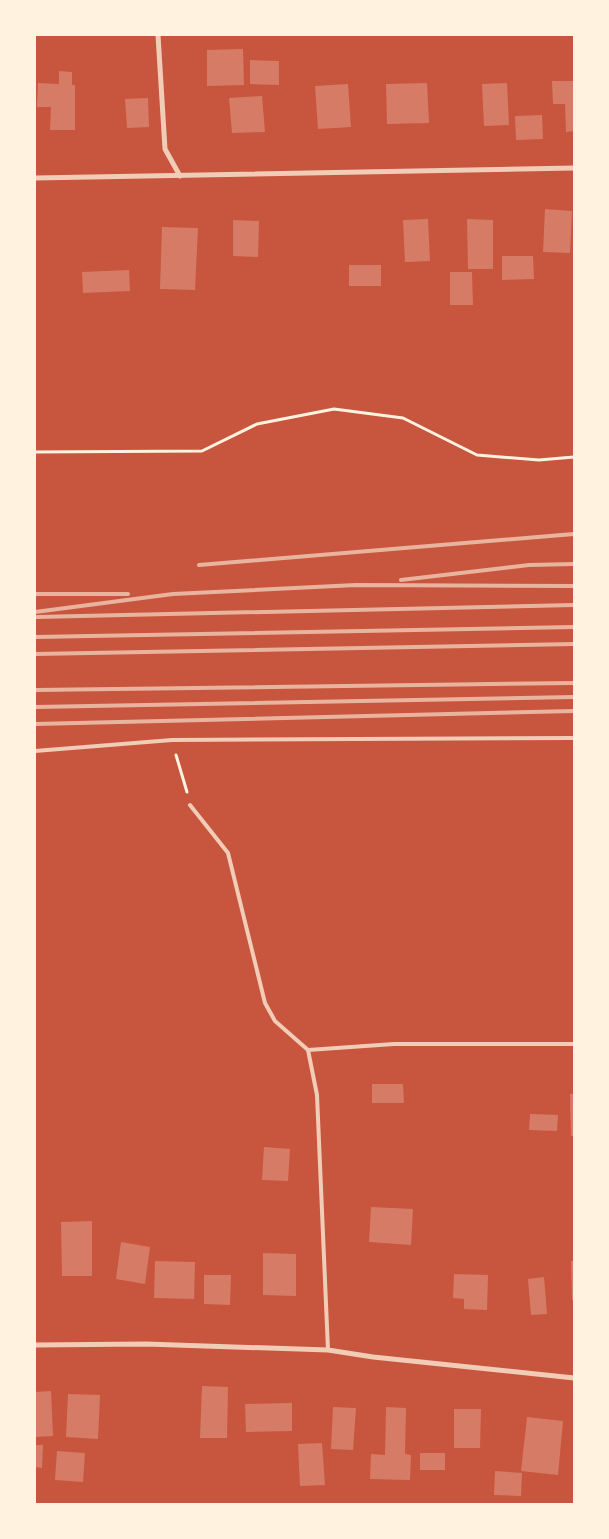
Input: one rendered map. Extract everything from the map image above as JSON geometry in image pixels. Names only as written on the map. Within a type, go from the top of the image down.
[{"type":"street","points":[[158,35],[165,148],[180,176]]},
{"type":"street","points":[[35,178],[574,168]]},
{"type":"street","points":[[35,1345],[146,1344],[328,1350],[373,1357],[574,1378]]},
{"type":"lane","points":[[35,751],[172,740],[574,738]]},
{"type":"lane","points":[[190,805],[228,853],[265,1003],[275,1021],[308,1050],[318,1095],[328,1350]]},
{"type":"lane","points":[[308,1050],[394,1044],[574,1044]]},
{"type":"path","points":[[35,452],[202,451],[257,424],[334,409],[403,418],[477,454],[539,460],[574,458]]},
{"type":"path","points":[[172,740],[190,805]]},
{"type":"building","points":[[243,49],[244,85],[207,86],[207,50]]},
{"type":"building","points":[[250,60],[279,61],[279,85],[250,84]]},
{"type":"building","points":[[59,71],[72,72],[72,85],[75,85],[75,130],[50,130],[51,107],[37,107],[38,83],[59,84]]},
{"type":"building","points":[[552,81],[574,81],[574,131],[566,132],[565,104],[553,104]]},
{"type":"building","points":[[427,83],[429,123],[387,124],[386,84]]},
{"type":"building","points":[[507,83],[509,125],[484,126],[482,84]]},
{"type":"building","points":[[348,84],[351,127],[318,129],[315,86]]},
{"type":"building","points":[[262,96],[265,132],[232,133],[229,98]]},
{"type":"building","points":[[148,98],[149,127],[127,128],[125,99]]},
{"type":"building","points":[[542,115],[543,139],[516,140],[515,116]]},
{"type":"building","points":[[545,209],[572,211],[570,253],[543,252]]},
{"type":"building","points":[[428,219],[430,261],[405,262],[403,220]]},
{"type":"building","points":[[467,219],[493,220],[493,269],[468,269]]},
{"type":"building","points":[[233,220],[259,221],[258,257],[233,256]]},
{"type":"building","points":[[162,227],[198,228],[195,290],[160,289]]},
{"type":"building","points":[[502,256],[533,256],[534,279],[502,280]]},
{"type":"building","points":[[349,265],[381,265],[381,286],[349,286]]},
{"type":"building","points":[[129,270],[130,291],[83,293],[82,272]]},
{"type":"building","points":[[450,272],[472,272],[473,305],[450,305]]},
{"type":"building","points":[[372,1084],[403,1084],[404,1103],[372,1103]]},
{"type":"building","points":[[570,1094],[574,1094],[574,1136],[571,1136]]},
{"type":"building","points":[[530,1114],[558,1115],[557,1131],[529,1130]]},
{"type":"building","points":[[264,1147],[290,1149],[288,1181],[262,1180]]},
{"type":"building","points":[[371,1207],[413,1209],[411,1245],[369,1242]]},
{"type":"building","points":[[92,1221],[92,1276],[62,1276],[61,1222]]},
{"type":"building","points":[[121,1242],[150,1247],[145,1284],[116,1279]]},
{"type":"building","points":[[263,1253],[296,1254],[296,1296],[263,1295]]},
{"type":"building","points":[[155,1261],[195,1262],[194,1299],[154,1298]]},
{"type":"building","points":[[571,1261],[574,1261],[574,1300],[572,1300]]},
{"type":"building","points":[[454,1274],[488,1275],[487,1310],[464,1309],[464,1299],[453,1298]]},
{"type":"building","points":[[204,1275],[231,1275],[230,1305],[204,1304]]},
{"type":"building","points":[[544,1277],[547,1314],[531,1315],[528,1279]]},
{"type":"building","points":[[202,1386],[228,1387],[227,1438],[200,1438]]},
{"type":"building","points":[[51,1391],[53,1436],[35,1437],[35,1392]]},
{"type":"building","points":[[68,1394],[100,1395],[98,1439],[66,1437]]},
{"type":"building","points":[[292,1403],[292,1431],[246,1432],[245,1404]]},
{"type":"building","points":[[333,1407],[356,1408],[353,1450],[331,1449]]},
{"type":"building","points":[[386,1407],[406,1408],[405,1454],[411,1455],[410,1480],[370,1479],[371,1454],[385,1455]]},
{"type":"building","points":[[454,1409],[481,1409],[480,1448],[454,1448]]},
{"type":"building","points":[[527,1417],[563,1421],[558,1475],[521,1471]]},
{"type":"building","points":[[322,1443],[325,1485],[300,1486],[298,1444]]},
{"type":"building","points":[[35,1445],[43,1445],[42,1468],[35,1467]]},
{"type":"building","points":[[57,1451],[85,1453],[83,1482],[55,1480]]},
{"type":"building","points":[[420,1453],[445,1453],[445,1470],[420,1470]]},
{"type":"building","points":[[495,1471],[522,1473],[521,1496],[494,1495]]},
{"type":"railway","points":[[199,565],[574,534]]},
{"type":"railway","points":[[401,580],[529,565],[574,564]]},
{"type":"railway","points":[[35,612],[173,594],[356,585],[574,586]]},
{"type":"railway","points":[[35,594],[128,594]]},
{"type":"railway","points":[[37,617],[574,605]]},
{"type":"railway","points":[[35,637],[574,627]]},
{"type":"railway","points":[[35,654],[574,644]]},
{"type":"railway","points":[[35,690],[574,683]]},
{"type":"railway","points":[[35,707],[574,697]]},
{"type":"railway","points":[[35,724],[574,711]]}]
